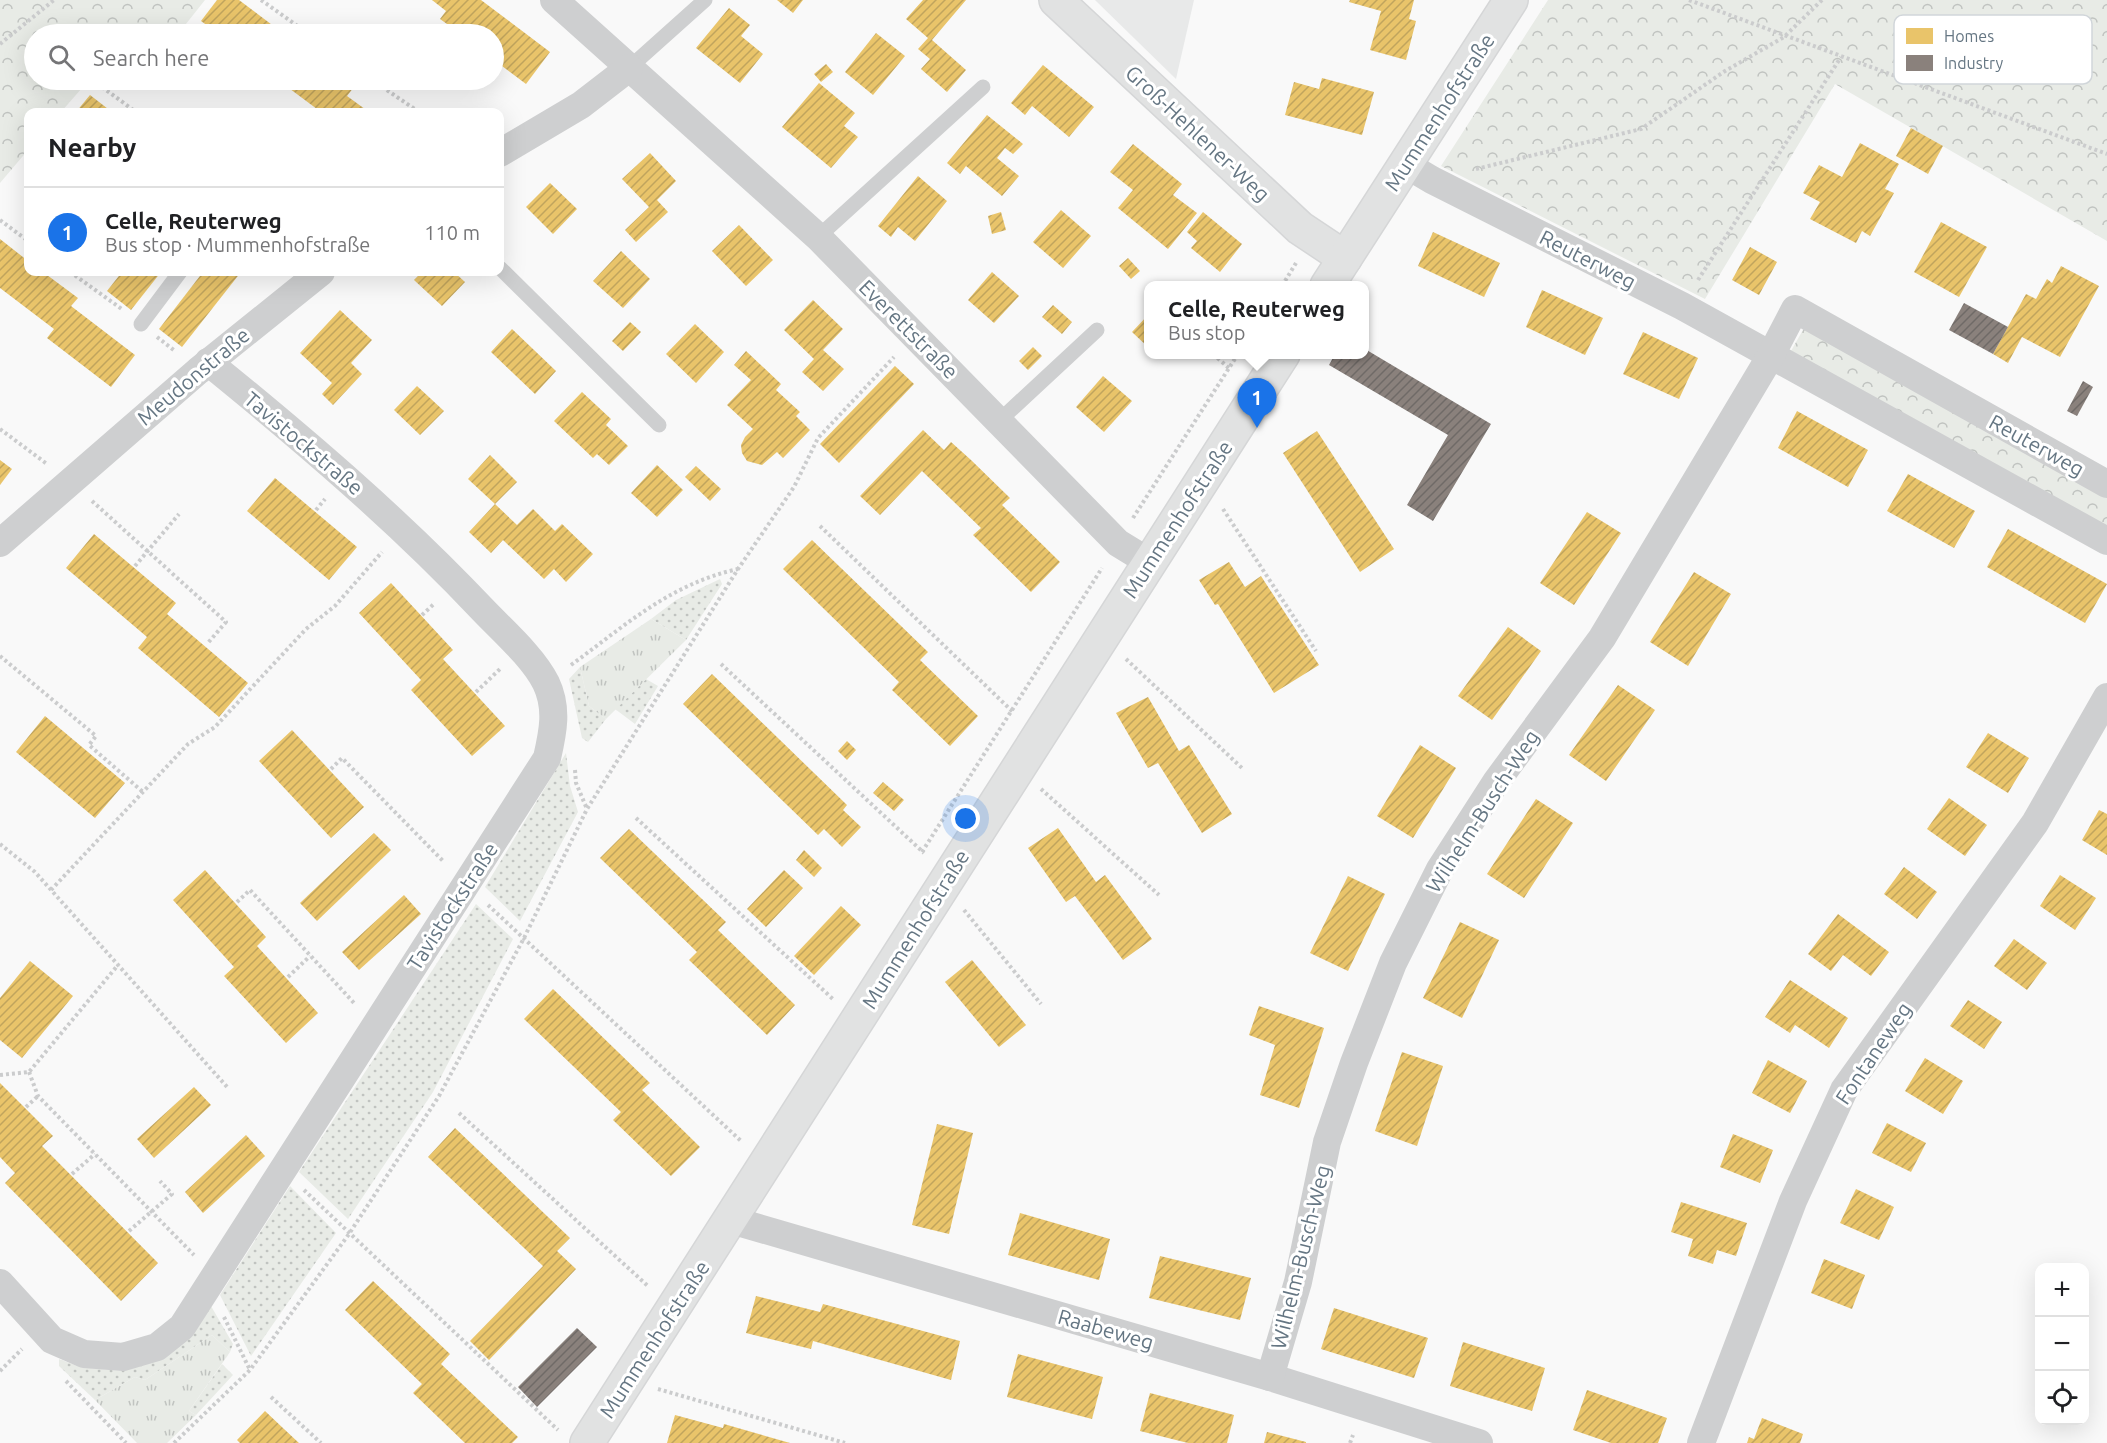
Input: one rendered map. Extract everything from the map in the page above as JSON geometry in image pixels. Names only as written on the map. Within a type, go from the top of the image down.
[{"type":"street","name":"Everettstraße","points":[[554,0],[818,237],[1118,543],[1149,562]]},
{"type":"street","name":"Groß-Hehlener-Weg","points":[[1056,0],[1300,228],[1345,258]]},
{"type":"street","name":"Mummenhofstraße","points":[[1330,281],[1345,258],[1418,172],[1511,0]]},
{"type":"street","points":[[504,151],[581,105],[629,68]]},
{"type":"street","name":"Reuterweg","points":[[1418,172],[1682,306],[1770,357],[2107,541]]},
{"type":"street","name":"Meudonstraße","points":[[0,543],[208,363],[314,276]]},
{"type":"street","name":"Reuterweg","points":[[1770,357],[1795,309],[2107,484]]},
{"type":"street","name":"Wilhelm-Busch-Weg","points":[[1270,1377],[1298,1282],[1327,1142],[1354,1063],[1393,963],[1440,869],[1496,782],[1602,638],[1770,357]]},
{"type":"street","name":"Mummenhofstraße","points":[[575,1439],[627,1380],[673,1310],[1037,735],[1280,359]]},
{"type":"street","name":"Tavistockstraße","points":[[0,1283],[52,1340],[84,1354],[123,1357],[157,1347],[182,1327],[547,758],[555,721],[546,683],[520,649],[403,529],[345,476],[208,363]]},
{"type":"street","name":"Fontaneweg","points":[[1701,1443],[1793,1201],[1844,1090],[2035,823],[2107,696]]},
{"type":"street","name":"Raabeweg","points":[[731,1220],[1270,1377],[1479,1443]]},
{"type":"lane","points":[[629,68],[705,0]]},
{"type":"lane","points":[[818,237],[983,87]]},
{"type":"lane","points":[[504,272],[659,425]]},
{"type":"lane","points":[[141,324],[177,276]]},
{"type":"lane","points":[[999,421],[1096,330]]},
{"type":"path","points":[[25,24],[54,0]]},
{"type":"path","points":[[261,0],[295,24]]},
{"type":"path","points":[[1689,0],[1894,76]]},
{"type":"path","points":[[1418,172],[1641,129],[1725,71],[1784,37],[1821,0]]},
{"type":"path","points":[[0,44],[24,24]]},
{"type":"path","points":[[1682,306],[1841,57]]},
{"type":"path","points":[[1915,84],[2107,154]]},
{"type":"path","points":[[106,90],[131,108]]},
{"type":"path","points":[[387,90],[413,108]]},
{"type":"path","points":[[0,220],[24,238]]},
{"type":"path","points":[[174,1443],[250,1370],[350,1234],[439,1096],[524,938],[587,809],[738,569],[794,487],[818,438],[915,335]]},
{"type":"path","points":[[922,852],[1235,359]]},
{"type":"path","points":[[0,429],[70,481],[226,622],[207,644]]},
{"type":"path","points":[[1203,478],[1316,651]]},
{"type":"path","points":[[135,566],[179,514]]},
{"type":"path","points":[[820,526],[1037,735]]},
{"type":"path","points":[[51,890],[188,744],[215,728],[306,629],[335,606],[403,529]]},
{"type":"path","points":[[546,683],[671,593],[707,576],[738,569]]},
{"type":"path","points":[[1102,636],[1243,770]]},
{"type":"path","points":[[0,656],[96,736],[89,745],[143,792]]},
{"type":"path","points":[[721,664],[922,852],[1041,1004]]},
{"type":"path","points":[[331,769],[342,758],[466,884],[766,1164]]},
{"type":"path","points":[[1017,768],[1159,895]]},
{"type":"path","points":[[636,818],[857,1021]]},
{"type":"path","points":[[0,844],[34,872],[51,890],[228,1088]]},
{"type":"path","points":[[237,902],[250,890],[374,1026]]},
{"type":"path","points":[[288,977],[310,956]]},
{"type":"path","points":[[0,1075],[29,1072],[118,965]]},
{"type":"path","points":[[29,1072],[38,1096],[152,1212],[212,1282],[250,1370]]},
{"type":"path","points":[[26,1107],[38,1096]]},
{"type":"path","points":[[459,1113],[673,1310]]},
{"type":"path","points":[[72,1174],[95,1154]]},
{"type":"path","points":[[284,1169],[350,1234],[575,1439]]},
{"type":"path","points":[[129,1231],[172,1194],[160,1181]]},
{"type":"path","points":[[52,1340],[55,1368],[126,1443]]},
{"type":"path","points":[[0,1371],[25,1346]]},
{"type":"path","points":[[627,1380],[845,1443]]},
{"type":"path","points":[[271,1397],[321,1443]]},
{"type":"shaded area","points":[[1095,0],[1194,0],[1176,79]]},
{"type":"green space","points":[[0,0],[205,0],[186,24],[24,24],[24,90],[80,90],[64,108],[24,108],[24,155],[0,183]]},
{"type":"green space","points":[[1548,0],[2107,0],[2107,241],[1835,84],[1705,299],[1441,166]]},
{"type":"green space","points":[[1804,328],[2107,497],[2107,526],[1791,351]]},
{"type":"green space","points":[[720,579],[722,584],[686,640],[651,619],[676,600]]},
{"type":"green space","points":[[651,619],[686,640],[606,719],[589,706],[580,667]]},
{"type":"green space","points":[[580,667],[589,706],[606,719],[588,742],[582,738],[569,679]]},
{"type":"green space","points":[[646,679],[658,686],[635,724],[615,709]]},
{"type":"green space","points":[[566,753],[570,786],[578,812],[520,921],[485,887]]},
{"type":"green space","points":[[476,904],[513,939],[433,1092],[348,1219],[299,1172]]},
{"type":"green space","points":[[290,1186],[336,1233],[251,1356],[220,1295]]},
{"type":"green space","points":[[211,1306],[233,1344],[230,1352],[212,1335],[145,1380],[135,1377],[95,1400],[59,1366],[59,1359],[80,1367],[122,1371]]},
{"type":"green space","points":[[212,1335],[230,1352],[189,1411],[196,1415],[167,1443],[137,1443],[95,1400],[135,1377],[145,1380]]},
{"type":"green space","points":[[222,1364],[233,1375],[196,1415],[189,1411]]},
{"type":"building: Homes","points":[[217,0],[239,0],[271,24],[205,24],[201,21]]},
{"type":"building: Homes","points":[[432,0],[481,0],[550,52],[526,84],[504,68],[504,24],[447,24],[440,19],[446,11]]},
{"type":"building: Homes","points":[[777,0],[803,0],[793,13]]},
{"type":"building: Homes","points":[[923,0],[966,0],[932,40],[966,70],[947,92],[921,69],[930,59],[918,49],[928,38],[906,19]]},
{"type":"building: Homes","points":[[1350,0],[1414,0],[1409,19],[1416,21],[1406,60],[1370,50],[1381,11],[1349,2]]},
{"type":"building: Homes","points":[[729,8],[750,25],[741,36],[763,54],[740,83],[696,48]]},
{"type":"building: Homes","points":[[876,33],[905,56],[873,95],[845,72]]},
{"type":"building: Homes","points":[[826,64],[833,72],[821,82],[814,74]]},
{"type":"building: Homes","points":[[1043,65],[1094,107],[1069,137],[1032,106],[1025,115],[1011,103]]},
{"type":"building: Homes","points":[[1322,78],[1374,92],[1362,135],[1285,115],[1294,82],[1319,89]]},
{"type":"building: Homes","points":[[819,83],[855,113],[844,126],[858,137],[831,168],[782,127]]},
{"type":"building: Homes","points":[[291,90],[352,90],[347,96],[364,108],[316,108]]},
{"type":"building: Homes","points":[[90,95],[107,108],[79,108]]},
{"type":"building: Homes","points":[[987,115],[1023,144],[1013,154],[1005,148],[997,158],[1019,176],[1002,196],[966,166],[960,174],[947,163]]},
{"type":"building: Homes","points":[[1911,128],[1943,146],[1928,174],[1896,156]]},
{"type":"building: Homes","points":[[1860,143],[1899,164],[1885,189],[1894,193],[1870,236],[1862,231],[1856,243],[1810,219],[1820,202],[1803,193],[1819,165],[1842,177]]},
{"type":"building: Homes","points":[[1133,144],[1182,184],[1173,195],[1197,213],[1168,249],[1118,208],[1133,190],[1110,172]]},
{"type":"building: Homes","points":[[650,153],[676,181],[657,200],[668,212],[636,242],[625,230],[649,207],[622,179]]},
{"type":"building: Homes","points":[[918,176],[947,201],[915,241],[898,227],[891,237],[878,226]]},
{"type":"building: Homes","points":[[550,183],[577,209],[553,234],[526,207]]},
{"type":"building: Homes","points":[[1061,210],[1091,236],[1063,268],[1033,242]]},
{"type":"building: Homes","points":[[1001,212],[1006,230],[992,234],[988,216]]},
{"type":"building: Homes","points":[[1203,212],[1242,244],[1220,272],[1191,248],[1197,241],[1187,232]]},
{"type":"building: Homes","points":[[1941,222],[1987,247],[1959,297],[1914,272]]},
{"type":"building: Homes","points":[[739,225],[773,260],[746,286],[712,251]]},
{"type":"building: Homes","points":[[1433,232],[1500,263],[1484,297],[1418,266]]},
{"type":"building: Homes","points":[[0,239],[24,258],[24,276],[48,276],[78,298],[71,306],[135,355],[111,387],[47,338],[54,329],[0,288]]},
{"type":"building: Homes","points":[[1750,247],[1777,262],[1759,295],[1732,280]]},
{"type":"building: Homes","points":[[621,251],[650,279],[623,308],[593,281]]},
{"type":"building: Homes","points":[[1128,258],[1140,271],[1131,279],[1119,266]]},
{"type":"building: Homes","points":[[2061,266],[2099,286],[2060,357],[2022,337],[2008,363],[1993,354],[2026,294],[2036,299],[2047,279],[2052,283]]},
{"type":"building: Homes","points":[[992,272],[1019,296],[994,323],[968,300]]},
{"type":"building: Homes","points":[[119,276],[158,276],[131,310],[107,291]]},
{"type":"building: Homes","points":[[200,276],[238,276],[182,347],[159,329]]},
{"type":"building: Homes","points":[[418,276],[458,276],[465,282],[442,306],[414,280]]},
{"type":"building: Homes","points":[[1542,290],[1603,318],[1585,355],[1526,327]]},
{"type":"building: Homes","points":[[813,300],[843,329],[823,350],[844,369],[823,391],[802,372],[814,359],[784,330]]},
{"type":"building: Homes","points":[[1053,305],[1072,322],[1062,334],[1042,317]]},
{"type":"building: Homes","points":[[340,310],[372,340],[351,363],[362,374],[333,405],[322,394],[332,383],[300,353]]},
{"type":"building: Homes","points":[[1144,319],[1144,343],[1132,332]]},
{"type":"building: Homes","points":[[630,322],[641,332],[623,351],[612,341]]},
{"type":"building: Homes","points":[[695,324],[724,352],[696,383],[666,354]]},
{"type":"building: Homes","points":[[512,329],[556,371],[535,394],[491,352]]},
{"type":"building: Homes","points":[[1643,332],[1698,358],[1679,399],[1623,374]]},
{"type":"building: Homes","points":[[1033,347],[1042,356],[1028,370],[1019,361]]},
{"type":"building: Homes","points":[[746,351],[781,384],[776,390],[800,412],[796,416],[810,430],[783,458],[777,452],[762,465],[747,461],[742,453],[741,445],[753,429],[727,405],[751,380],[734,365]]},
{"type":"building: Homes","points":[[895,366],[914,384],[839,463],[820,444]]},
{"type":"building: Homes","points":[[1103,376],[1132,401],[1104,432],[1076,407]]},
{"type":"building: Homes","points":[[417,386],[444,411],[420,435],[394,410]]},
{"type":"building: Homes","points":[[582,392],[611,419],[606,425],[628,446],[609,465],[597,454],[593,458],[554,421]]},
{"type":"building: Homes","points":[[1797,411],[1868,450],[1848,487],[1778,448]]},
{"type":"building: Homes","points":[[923,430],[944,450],[951,442],[971,460],[1010,498],[1002,505],[1060,562],[1031,592],[973,535],[981,528],[922,471],[880,515],[860,496]]},
{"type":"building: Homes","points":[[1317,431],[1394,549],[1360,572],[1283,453]]},
{"type":"building: Homes","points":[[490,455],[517,482],[495,504],[468,479]]},
{"type":"building: Homes","points":[[0,460],[12,469],[0,485]]},
{"type":"building: Homes","points":[[657,465],[683,490],[657,517],[631,493]]},
{"type":"building: Homes","points":[[696,466],[721,489],[710,501],[685,477]]},
{"type":"building: Homes","points":[[1908,474],[1975,511],[1954,548],[1887,511]]},
{"type":"building: Homes","points":[[275,478],[357,547],[329,580],[247,511]]},
{"type":"building: Homes","points":[[495,504],[517,525],[533,509],[555,531],[562,524],[593,554],[566,582],[554,569],[544,579],[503,540],[491,553],[469,532]]},
{"type":"building: Homes","points":[[1587,512],[1621,533],[1574,605],[1540,583]]},
{"type":"building: Homes","points":[[2008,529],[2107,584],[2085,623],[1987,567]]},
{"type":"building: Homes","points":[[94,534],[176,603],[167,614],[248,683],[219,717],[138,648],[147,637],[66,568]]},
{"type":"building: Homes","points":[[812,540],[928,652],[920,660],[978,716],[950,746],[892,690],[899,682],[783,569]]},
{"type":"building: Homes","points":[[1229,562],[1245,587],[1261,576],[1319,665],[1274,693],[1218,604],[1215,605],[1199,580]]},
{"type":"building: Homes","points":[[1694,572],[1731,594],[1688,666],[1650,642]]},
{"type":"building: Homes","points":[[391,583],[453,650],[443,659],[505,726],[472,756],[411,690],[421,680],[359,613]]},
{"type":"building: Homes","points":[[1508,627],[1541,651],[1492,720],[1458,696]]},
{"type":"building: Homes","points":[[712,674],[847,805],[843,810],[861,827],[842,847],[824,829],[818,835],[683,704]]},
{"type":"building: Homes","points":[[1618,685],[1655,710],[1606,781],[1569,755]]},
{"type":"building: Homes","points":[[1148,697],[1179,751],[1189,745],[1232,814],[1202,833],[1158,763],[1148,768],[1116,713]]},
{"type":"building: Homes","points":[[45,716],[125,783],[95,818],[16,752]]},
{"type":"building: Homes","points":[[292,730],[364,807],[331,838],[259,761]]},
{"type":"building: Homes","points":[[1988,733],[2029,758],[2008,793],[1966,767]]},
{"type":"building: Homes","points":[[847,741],[856,750],[847,760],[838,751]]},
{"type":"building: Homes","points":[[1420,745],[1456,768],[1413,838],[1377,816]]},
{"type":"building: Homes","points":[[883,782],[904,800],[894,811],[873,793]]},
{"type":"building: Homes","points":[[1949,798],[1987,825],[1965,856],[1927,829]]},
{"type":"building: Homes","points":[[1536,799],[1573,823],[1524,898],[1487,874]]},
{"type":"building: Homes","points":[[2099,810],[2107,814],[2107,855],[2082,840]]},
{"type":"building: Homes","points":[[1058,828],[1096,882],[1105,875],[1152,939],[1123,960],[1075,896],[1066,902],[1028,848]]},
{"type":"building: Homes","points":[[629,829],[726,922],[718,930],[795,1005],[767,1035],[689,960],[697,952],[600,858]]},
{"type":"building: Homes","points":[[374,833],[391,850],[317,921],[300,903]]},
{"type":"building: Homes","points":[[804,850],[822,868],[814,877],[796,860]]},
{"type":"building: Homes","points":[[1904,867],[1937,892],[1917,919],[1884,894]]},
{"type":"building: Homes","points":[[205,870],[266,937],[257,946],[318,1013],[286,1043],[224,976],[234,967],[173,900]]},
{"type":"building: Homes","points":[[784,870],[803,888],[766,927],[747,909]]},
{"type":"building: Homes","points":[[2060,875],[2096,898],[2075,930],[2040,906]]},
{"type":"building: Homes","points":[[1348,876],[1385,894],[1348,971],[1310,953]]},
{"type":"building: Homes","points":[[404,895],[421,914],[359,970],[342,952]]},
{"type":"building: Homes","points":[[841,906],[861,925],[814,975],[794,956]]},
{"type":"building: Homes","points":[[1838,914],[1889,952],[1871,976],[1843,955],[1831,971],[1808,954]]},
{"type":"building: Homes","points":[[1460,922],[1499,940],[1462,1018],[1423,998]]},
{"type":"building: Homes","points":[[2014,939],[2047,963],[2027,990],[1994,966]]},
{"type":"building: Homes","points":[[972,960],[1026,1025],[999,1047],[945,982]]},
{"type":"building: Homes","points":[[30,961],[73,996],[22,1058],[0,1040],[0,998]]},
{"type":"building: Homes","points":[[1790,980],[1848,1018],[1829,1048],[1795,1025],[1790,1033],[1765,1017]]},
{"type":"building: Homes","points":[[553,989],[650,1083],[642,1090],[700,1147],[671,1176],[613,1120],[621,1112],[524,1019]]},
{"type":"building: Homes","points":[[1968,1000],[2002,1022],[1984,1049],[1950,1026]]},
{"type":"building: Homes","points":[[1259,1006],[1324,1028],[1299,1108],[1260,1095],[1275,1045],[1249,1035]]},
{"type":"building: Homes","points":[[1402,1052],[1443,1066],[1417,1146],[1375,1131]]},
{"type":"building: Homes","points":[[1925,1058],[1963,1081],[1943,1114],[1905,1091]]},
{"type":"building: Homes","points":[[1768,1060],[1807,1081],[1790,1113],[1752,1093]]},
{"type":"building: Homes","points":[[0,1083],[53,1136],[42,1146],[158,1263],[121,1301],[5,1183],[15,1173],[0,1157]]},
{"type":"building: Homes","points":[[194,1087],[211,1105],[154,1158],[137,1139]]},
{"type":"building: Homes","points":[[1887,1123],[1926,1143],[1911,1172],[1872,1153]]},
{"type":"building: Homes","points":[[937,1124],[973,1133],[949,1234],[912,1225]]},
{"type":"building: Homes","points":[[455,1128],[570,1238],[557,1251],[576,1269],[489,1360],[470,1341],[543,1266],[428,1157]]},
{"type":"building: Homes","points":[[1733,1134],[1773,1150],[1760,1183],[1720,1167]]},
{"type":"building: Homes","points":[[246,1135],[265,1156],[203,1213],[185,1192]]},
{"type":"building: Homes","points":[[1856,1189],[1894,1207],[1879,1240],[1840,1223]]},
{"type":"building: Homes","points":[[1681,1202],[1747,1223],[1736,1256],[1717,1250],[1713,1264],[1688,1256],[1693,1239],[1671,1232]]},
{"type":"building: Homes","points":[[1020,1213],[1110,1239],[1099,1280],[1008,1255]]},
{"type":"building: Homes","points":[[1160,1256],[1251,1278],[1240,1320],[1149,1298]]},
{"type":"building: Homes","points":[[1824,1259],[1865,1275],[1852,1309],[1811,1293]]},
{"type":"building: Homes","points":[[373,1281],[450,1354],[441,1364],[518,1437],[512,1443],[465,1443],[413,1393],[422,1384],[345,1310]]},
{"type":"building: Homes","points":[[756,1296],[820,1312],[823,1304],[960,1341],[951,1380],[813,1341],[811,1349],[746,1333]]},
{"type":"building: Homes","points":[[1334,1308],[1428,1338],[1414,1378],[1321,1349]]},
{"type":"building: Homes","points":[[1463,1342],[1545,1368],[1532,1411],[1450,1386]]},
{"type":"building: Homes","points":[[1018,1354],[1103,1377],[1092,1419],[1007,1397]]},
{"type":"building: Homes","points":[[1587,1390],[1667,1418],[1658,1443],[1611,1443],[1573,1430]]},
{"type":"building: Homes","points":[[1150,1393],[1234,1415],[1227,1443],[1188,1443],[1140,1431]]},
{"type":"building: Homes","points":[[265,1411],[299,1443],[240,1443],[237,1440]]},
{"type":"building: Homes","points":[[675,1415],[723,1428],[724,1424],[790,1443],[667,1443]]},
{"type":"building: Homes","points":[[1762,1418],[1803,1434],[1800,1443],[1747,1443],[1749,1437],[1754,1439]]},
{"type":"building: Homes","points":[[1267,1432],[1306,1442],[1306,1443],[1264,1443]]},
{"type":"building: Industry","points":[[1964,303],[2008,327],[1993,354],[1949,330]]},
{"type":"building: Industry","points":[[1369,351],[1491,424],[1433,521],[1407,505],[1448,435],[1329,365],[1332,359],[1369,359]]},
{"type":"building: Industry","points":[[2083,381],[2093,387],[2077,416],[2067,411]]},
{"type":"building: Industry","points":[[577,1328],[597,1347],[537,1407],[518,1387]]},
{"type":"place","name":"Celle, Reuterweg","points":[[1257,428]]}]
